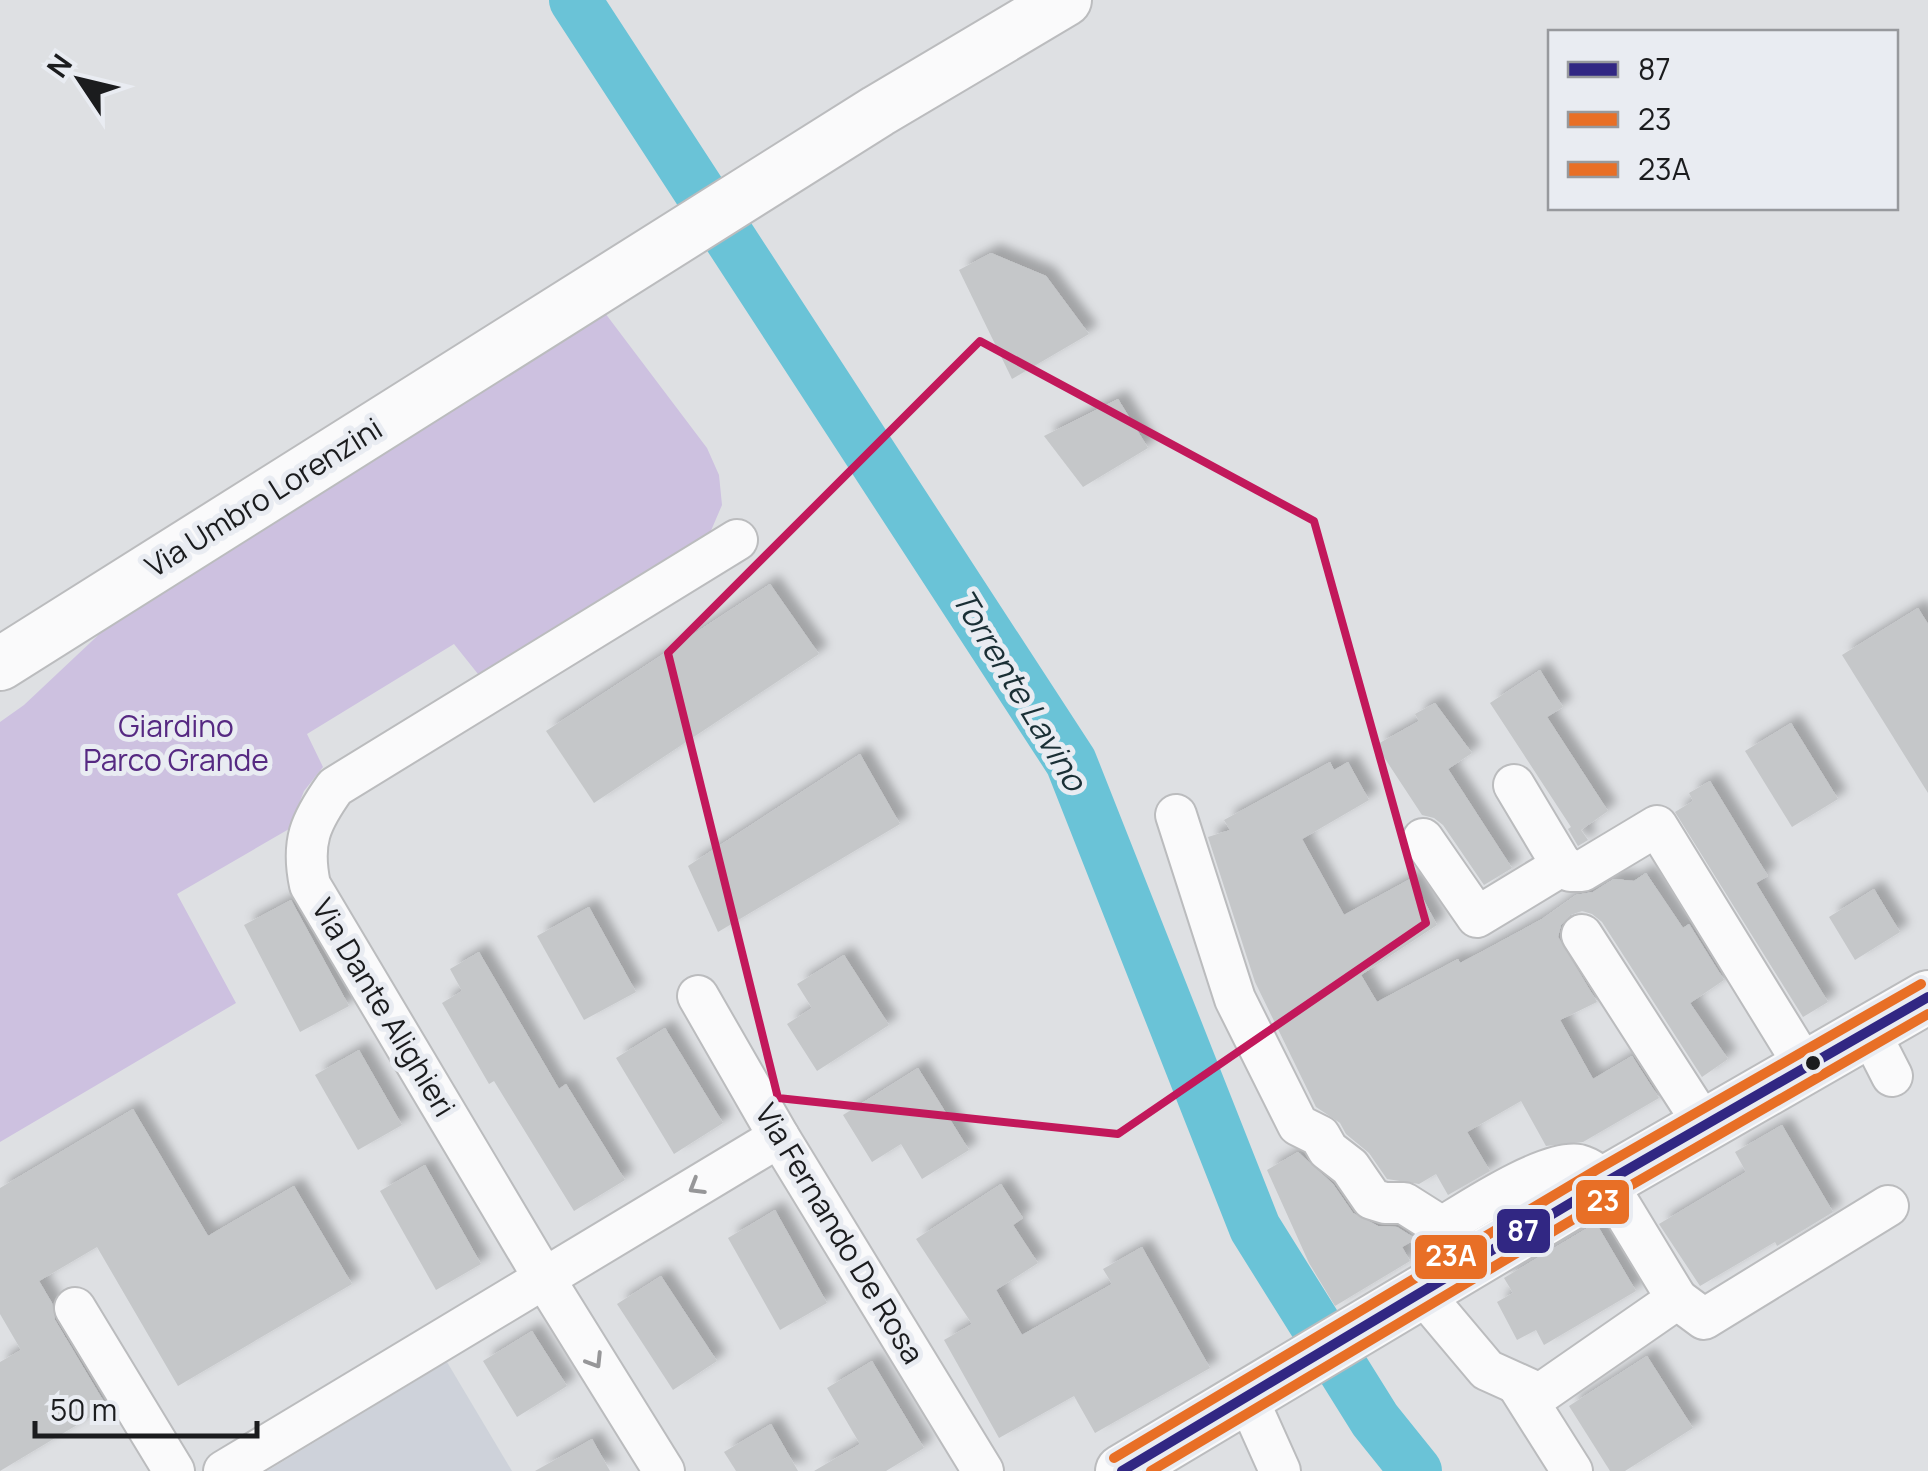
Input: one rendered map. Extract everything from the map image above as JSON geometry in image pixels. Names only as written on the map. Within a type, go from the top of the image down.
[{"type":"main road","name":"Via Umbro Lorenzini","points":[[0,664],[878,111],[1065,0]]},
{"type":"main road","points":[[0,653],[59,627]]},
{"type":"main road","points":[[0,676],[59,627]]},
{"type":"main road","points":[[1122,1471],[1606,1182],[1806,1068],[1881,1054],[1928,997]]},
{"type":"street","name":"Via Dante Alighieri","points":[[664,1471],[310,886],[304,856],[316,813],[335,786],[737,540]]},
{"type":"street","points":[[1514,786],[1570,871],[1582,872],[1656,826],[1806,1068]]},
{"type":"street","points":[[1176,814],[1235,999],[1298,1124],[1320,1136],[1328,1150],[1350,1167],[1372,1199],[1385,1204],[1404,1203],[1442,1228],[1518,1183],[1576,1164],[1590,1169],[1606,1182],[1677,1300],[1704,1320],[1888,1206]]},
{"type":"street","points":[[1423,839],[1477,917],[1564,865]]},
{"type":"street","points":[[1582,935],[1705,1126]]},
{"type":"street","name":"Via Fernando De Rosa","points":[[698,996],[779,1137],[983,1471]]},
{"type":"street","points":[[224,1471],[779,1137]]},
{"type":"street","points":[[1423,1294],[1488,1370],[1540,1394],[1677,1300]]},
{"type":"street","points":[[76,1308],[174,1471]]},
{"type":"street","points":[[1517,1384],[1572,1471]]},
{"type":"street","points":[[1256,1390],[1280,1471]]},
{"type":"highlighted area","points":[[980,341],[1314,521],[1426,923],[1118,1134],[778,1098],[668,653]]},
{"type":"shaded area","points":[[447,1362],[512,1471],[267,1471]]},
{"type":"green space","name":"Giardino Parco Grande","points":[[605,313],[707,448],[719,475],[722,505],[710,533],[478,674],[454,644],[307,734],[323,767],[304,791],[289,829],[177,894],[236,1003],[0,1142],[0,722],[24,705],[109,625]]},
{"type":"building","points":[[991,253],[1046,276],[1089,334],[1012,379],[959,270]]},
{"type":"building","points":[[1118,399],[1148,448],[1083,487],[1044,436]]},
{"type":"building","points":[[770,584],[819,654],[594,803],[546,731]]},
{"type":"building","points":[[1918,608],[1928,624],[1928,793],[1842,655]]},
{"type":"building","points":[[1540,670],[1563,707],[1547,717],[1608,811],[1581,830],[1588,840],[1578,846],[1568,829],[1571,827],[1490,703]]},
{"type":"building","points":[[1435,703],[1472,753],[1448,769],[1512,868],[1484,885],[1443,825],[1422,815],[1376,745],[1419,721],[1415,714]]},
{"type":"building","points":[[1791,723],[1838,799],[1792,827],[1745,751]]},
{"type":"building","points":[[860,754],[900,824],[718,932],[688,866]]},
{"type":"building","points":[[1330,762],[1334,770],[1348,762],[1369,800],[1302,839],[1344,915],[1412,878],[1437,925],[1361,975],[1377,1002],[1458,959],[1460,963],[1483,951],[1542,919],[1576,895],[1593,892],[1614,879],[1634,881],[1646,873],[1683,928],[1689,924],[1724,980],[1690,1003],[1728,1059],[1702,1077],[1602,922],[1582,911],[1570,915],[1561,925],[1558,937],[1597,1002],[1560,1020],[1593,1079],[1632,1056],[1659,1098],[1583,1142],[1546,1146],[1521,1101],[1467,1132],[1490,1171],[1448,1195],[1436,1174],[1419,1184],[1387,1179],[1340,1123],[1316,1107],[1255,982],[1208,837],[1230,830],[1224,820]]},
{"type":"building","points":[[1710,781],[1768,876],[1756,883],[1828,1002],[1803,1017],[1675,812],[1693,801],[1689,793]]},
{"type":"building","points":[[1874,889],[1900,932],[1855,960],[1829,917]]},
{"type":"building","points":[[291,900],[349,1006],[300,1032],[244,925]]},
{"type":"building","points":[[589,907],[636,992],[584,1020],[537,936]]},
{"type":"building","points":[[479,952],[559,1089],[566,1084],[625,1180],[574,1211],[494,1081],[489,1084],[442,1003],[462,991],[450,969]]},
{"type":"building","points":[[844,955],[889,1025],[817,1071],[787,1024],[812,1008],[797,984]]},
{"type":"building","points":[[665,1028],[723,1123],[674,1154],[616,1058]]},
{"type":"building","points":[[359,1050],[402,1125],[358,1150],[315,1075]]},
{"type":"building","points":[[918,1068],[969,1150],[922,1179],[901,1144],[872,1162],[843,1115]]},
{"type":"building","points":[[133,1109],[208,1236],[294,1186],[352,1284],[178,1386],[97,1247],[39,1281],[52,1303],[55,1320],[107,1407],[0,1471],[0,1362],[21,1350],[0,1314],[0,1188]]},
{"type":"building","points":[[1782,1125],[1833,1212],[1700,1286],[1659,1224],[1746,1172],[1735,1152]]},
{"type":"building","points":[[1298,1152],[1333,1184],[1353,1213],[1378,1226],[1397,1227],[1416,1239],[1402,1247],[1410,1261],[1335,1306],[1309,1263],[1267,1170]]},
{"type":"building","points":[[425,1165],[481,1264],[436,1290],[380,1191]]},
{"type":"building","points":[[1001,1184],[1023,1218],[1013,1225],[1038,1263],[996,1290],[1022,1335],[1112,1284],[1103,1269],[1142,1247],[1210,1368],[1095,1433],[1074,1396],[999,1438],[944,1340],[972,1324],[916,1239]]},
{"type":"building","points":[[775,1210],[827,1303],[780,1330],[728,1238]]},
{"type":"building","points":[[1596,1223],[1636,1291],[1544,1345],[1536,1330],[1517,1340],[1497,1302],[1513,1293],[1504,1278]]},
{"type":"building","points":[[661,1276],[717,1361],[673,1390],[617,1304]]},
{"type":"building","points":[[532,1331],[567,1386],[517,1417],[483,1361]]},
{"type":"building","points":[[1647,1356],[1693,1428],[1625,1471],[1610,1471],[1569,1406]]},
{"type":"building","points":[[872,1361],[924,1448],[886,1471],[814,1471],[860,1444],[827,1388]]},
{"type":"building","points":[[771,1424],[798,1471],[736,1471],[724,1452]]},
{"type":"building","points":[[592,1439],[610,1471],[535,1471]]},
{"type":"waterway","name":"Torrente Lavino","points":[[575,0],[1071,762],[1255,1228],[1375,1420],[1416,1471]]},
{"type":"transit line","name":"23A","points":[[1114,1458],[1598,1169],[1921,984]]},
{"type":"transit line","name":"87","points":[[1122,1471],[1606,1182],[1928,997]]},
{"type":"transit line","name":"23","points":[[1151,1471],[1614,1195],[1928,1014]]}]
